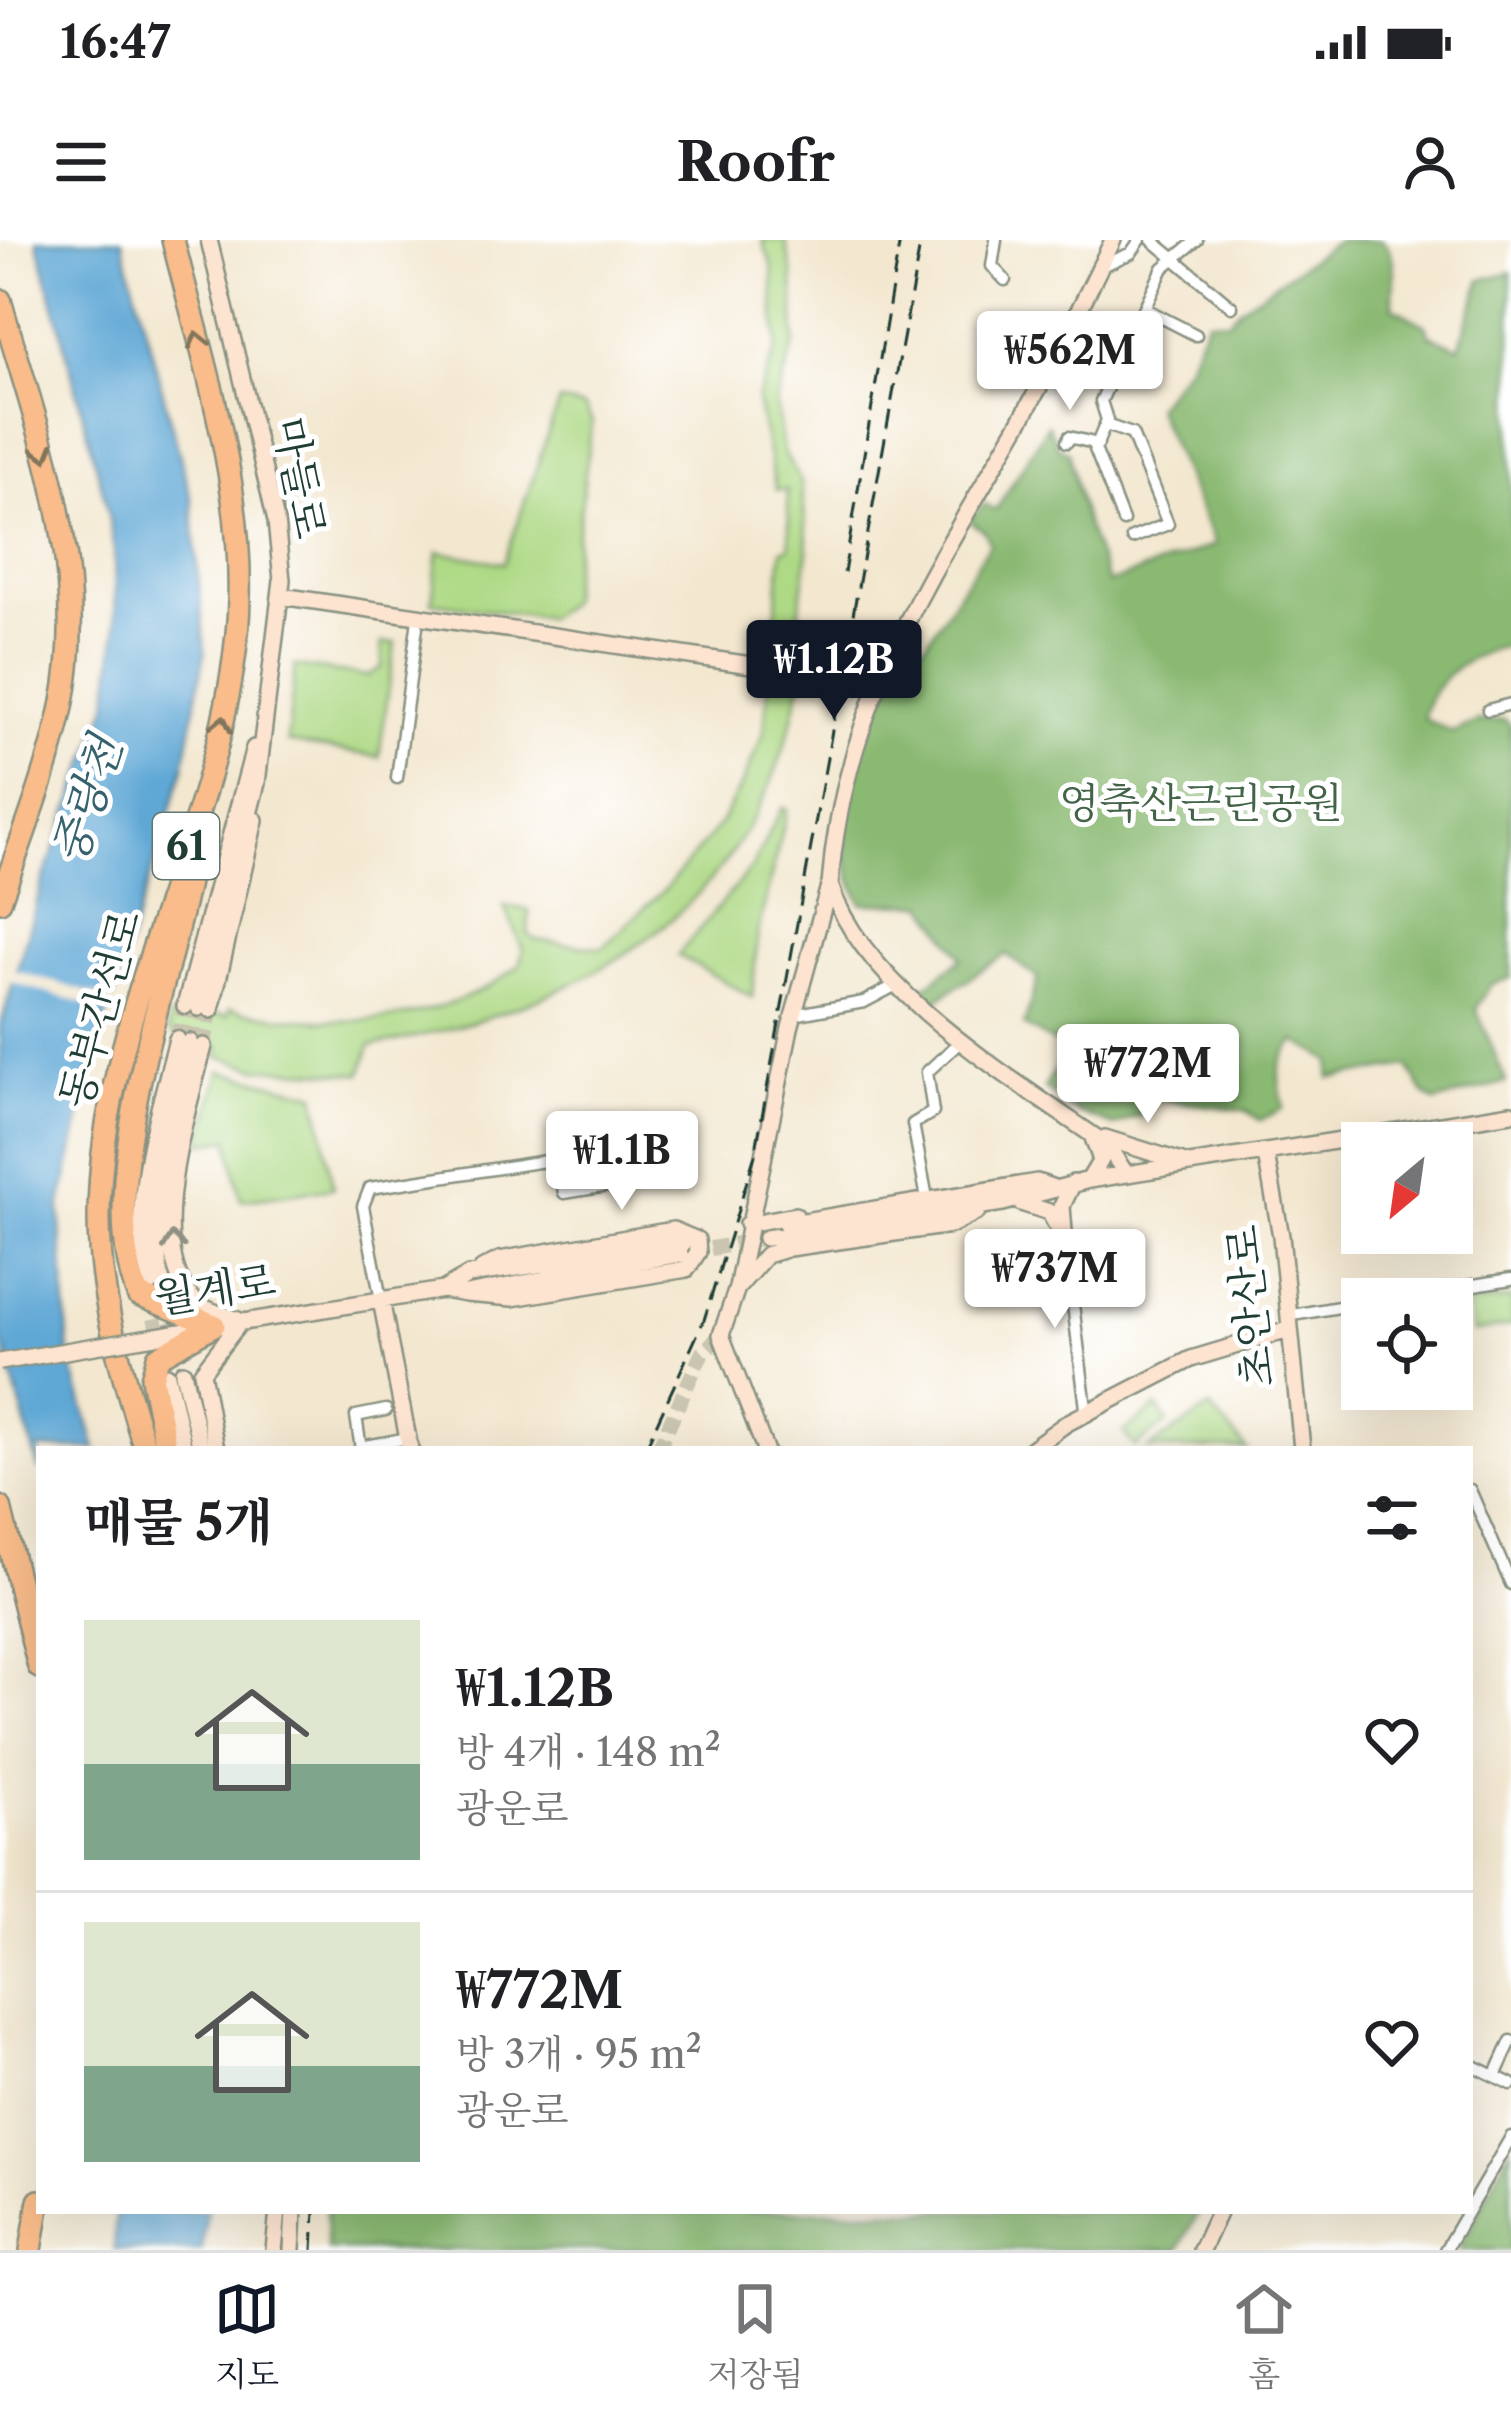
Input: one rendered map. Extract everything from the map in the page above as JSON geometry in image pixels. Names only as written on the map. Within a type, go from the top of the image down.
[{"type":"highway","name":"동부간선로","points":[[148,1446],[106,1305],[100,1184],[119,1074],[207,782],[234,662],[238,544],[225,449],[173,240]]},
{"type":"highway","points":[[0,300],[57,496],[68,568],[70,638],[53,742],[0,901]]},
{"type":"highway","points":[[207,782],[127,1164],[133,1278],[145,1300],[214,1325]]},
{"type":"highway","points":[[148,1446],[119,1324],[108,1208],[118,1133],[157,1017]]},
{"type":"highway","points":[[165,1446],[152,1378],[158,1357],[214,1325]]},
{"type":"highway","points":[[0,1507],[36,1651]]},
{"type":"highway","points":[[0,1545],[34,1641]]},
{"type":"highway","points":[[32,2250],[37,2214]]},
{"type":"main road","name":"마들로","points":[[209,240],[276,521],[280,596],[260,734],[199,1008],[257,783],[260,734]]},
{"type":"main road","points":[[764,1446],[721,1335],[761,1233],[793,1015],[830,885],[847,767],[868,700],[929,574],[1017,427],[1113,240]]},
{"type":"main road","points":[[280,596],[751,665]]},
{"type":"main road","points":[[830,885],[836,904],[898,984],[961,1041],[1107,1145],[1126,1174]]},
{"type":"main road","points":[[155,1285],[139,1231],[141,1189],[190,1043],[170,1233],[180,1281],[198,1305],[241,1321],[202,1372],[215,1446]]},
{"type":"main road","points":[[761,1233],[951,1225],[994,1199],[1037,1182],[1054,1188],[1511,1113]]},
{"type":"main road","points":[[1090,1133],[1194,1165]]},
{"type":"main road","points":[[1065,1241],[1062,1205],[1101,1154],[1090,1133]]},
{"type":"main road","name":"초안산로","points":[[1266,1156],[1302,1446]]},
{"type":"main road","points":[[761,1233],[926,1193],[1025,1203],[1049,1212],[1065,1241]]},
{"type":"main road","points":[[761,1233],[994,1199]]},
{"type":"main road","points":[[466,1294],[512,1298],[687,1268],[698,1252],[697,1240],[673,1230],[499,1260],[469,1276]]},
{"type":"main road","points":[[737,1288],[761,1233]]},
{"type":"main road","name":"월계로","points":[[0,1362],[442,1289],[469,1276],[684,1248],[466,1294],[442,1289]]},
{"type":"main road","points":[[381,1300],[409,1443]]},
{"type":"main road","points":[[1034,1446],[1066,1423],[1088,1416],[1191,1359],[1287,1323]]},
{"type":"main road","points":[[184,1446],[175,1374],[200,1446]]},
{"type":"main road","points":[[274,2250],[278,2214]]},
{"type":"main road","points":[[292,2250],[294,2214]]},
{"type":"main road","points":[[1203,2249],[1218,2214]]},
{"type":"street","points":[[996,240],[989,268],[1005,280]]},
{"type":"street","points":[[1100,267],[1131,253],[1140,240]]},
{"type":"street","points":[[1152,240],[1232,307]]},
{"type":"street","points":[[1123,521],[1098,444],[1106,425],[1101,401],[1170,256],[1197,240]]},
{"type":"street","points":[[1145,309],[1196,335]]},
{"type":"street","points":[[1090,322],[1130,341]]},
{"type":"street","points":[[1074,354],[1115,373]]},
{"type":"street","points":[[1106,425],[1132,434],[1168,524],[1132,538]]},
{"type":"street","points":[[1067,442],[1069,436],[1098,444]]},
{"type":"street","points":[[397,778],[418,619]]},
{"type":"street","points":[[1488,710],[1511,704]]},
{"type":"street","points":[[793,1015],[864,1002],[898,984]]},
{"type":"street","points":[[926,1193],[913,1124],[933,1112],[927,1072],[961,1041]]},
{"type":"street","points":[[381,1300],[363,1206],[370,1188],[558,1159],[564,1192],[640,1180],[632,1128]]},
{"type":"street","points":[[1065,1241],[1088,1416]]},
{"type":"street","points":[[1473,1285],[1511,1279]]},
{"type":"street","points":[[1287,1323],[1341,1309]]},
{"type":"street","points":[[361,1446],[356,1416],[386,1410]]},
{"type":"street","points":[[1473,1497],[1511,1584]]},
{"type":"street","points":[[1496,2076],[1511,2041]]},
{"type":"street","points":[[1473,2065],[1511,2084]]},
{"type":"street","points":[[1473,2202],[1511,2138]]},
{"type":"street","points":[[1445,2250],[1466,2214]]},
{"type":"green space","points":[[762,240],[785,240],[793,276],[795,342],[776,402],[783,452],[801,481],[808,551],[797,628],[808,631],[792,722],[763,800],[722,866],[670,920],[608,965],[537,1000],[457,1027],[370,1046],[361,1074],[256,1068],[218,1056],[219,1046],[175,1036],[168,1029],[171,1017],[184,1008],[227,1016],[230,1009],[342,1021],[417,1013],[452,1003],[519,966],[523,950],[504,906],[529,910],[528,934],[535,940],[602,948],[666,888],[720,824],[764,732],[782,550],[790,547],[787,490],[776,490],[757,400],[777,347],[772,266]]},
{"type":"green space","name":"영축산근린공원","points":[[1339,240],[1382,240],[1393,263],[1393,307],[1426,325],[1429,335],[1459,347],[1481,280],[1511,272],[1511,646],[1483,653],[1455,669],[1434,692],[1424,719],[1453,732],[1479,721],[1505,720],[1511,726],[1511,978],[1491,984],[1476,1008],[1506,1082],[1435,1102],[1423,1093],[1408,1066],[1330,1078],[1331,1061],[1296,1041],[1279,1072],[1284,1108],[1260,1120],[1244,1110],[1153,1098],[1142,1114],[1114,1126],[1081,1114],[1044,1088],[1067,1051],[1024,1025],[1038,978],[1006,954],[933,1002],[922,989],[962,958],[925,904],[862,903],[849,873],[845,841],[853,774],[902,648],[912,652],[926,643],[990,544],[985,532],[969,520],[985,504],[996,510],[1048,425],[1059,448],[1068,451],[1084,519],[1108,583],[1215,545],[1155,407],[1187,366],[1208,319],[1228,321],[1238,309]]},
{"type":"green space","points":[[559,401],[585,407],[592,422],[568,603],[547,618],[432,602],[438,552],[504,563]]},
{"type":"green space","points":[[382,643],[395,643],[379,757],[287,742],[295,666],[368,676],[382,667]]},
{"type":"green space","points":[[782,808],[787,810],[758,931],[752,997],[678,955],[752,867]]},
{"type":"green space","points":[[220,1071],[316,1094],[333,1188],[241,1200],[229,1139],[201,1143]]},
{"type":"green space","points":[[1511,1298],[1511,1326],[1473,1332],[1473,1304]]},
{"type":"green space","points":[[1157,1407],[1168,1422],[1136,1446],[1123,1432]]},
{"type":"green space","points":[[1210,1408],[1244,1446],[1153,1446]]},
{"type":"green space","points":[[1511,2147],[1511,2250],[1459,2250]]},
{"type":"green space","points":[[326,2214],[1197,2214],[1178,2250],[327,2250]]},
{"type":"water","name":"중랑천","points":[[37,240],[122,240],[192,501],[205,652],[184,768],[96,1049],[60,1209],[69,1354],[95,1446],[36,1446],[36,1460],[0,1333],[0,1028],[43,880],[108,705],[116,634],[114,551],[106,503]]},
{"type":"water","points":[[116,2214],[207,2214],[202,2250],[114,2250]]},
{"type":"pier","points":[[12,970],[119,1001],[115,1013],[8,981]]},
{"type":"tunnel","points":[[177,1039],[185,1006]]},
{"type":"tunnel","points":[[190,1042],[199,1008]]},
{"type":"tunnel","points":[[204,1046],[211,1010]]},
{"type":"tunnel","points":[[688,1253],[766,1238]]},
{"type":"tunnel","points":[[150,1296],[161,1348]]},
{"type":"tunnel","points":[[166,1299],[183,1372]]},
{"type":"tunnel","points":[[659,1446],[702,1353],[721,1335]]},
{"type":"railway","points":[[844,573],[900,240]]},
{"type":"railway","points":[[646,1446],[704,1320],[755,1155],[921,240]]},
{"type":"railway","points":[[313,2250],[315,2214]]}]
